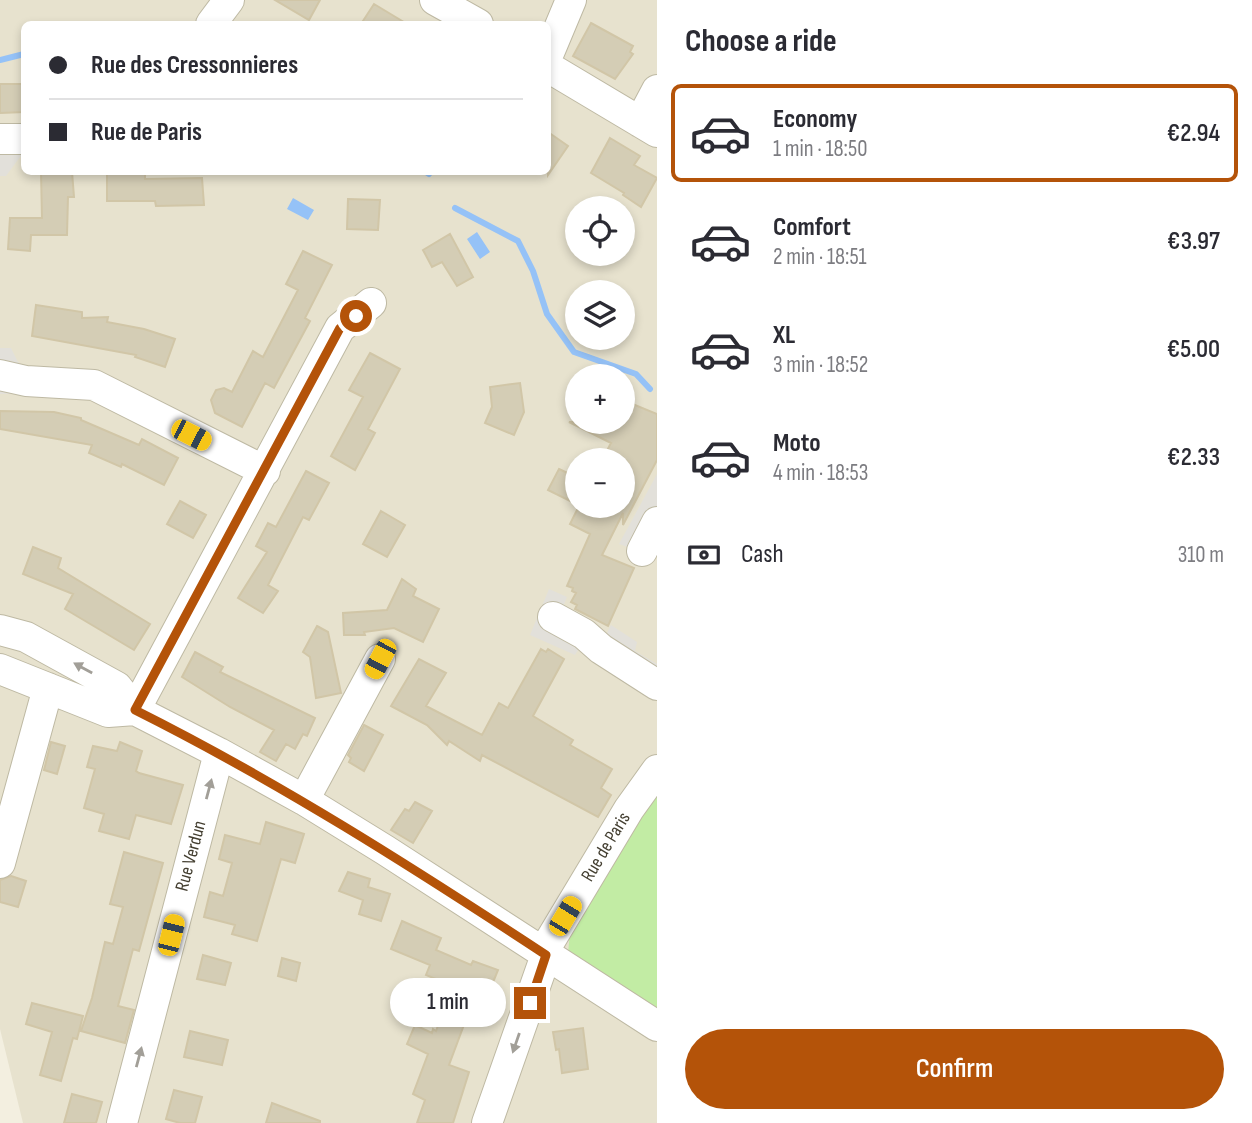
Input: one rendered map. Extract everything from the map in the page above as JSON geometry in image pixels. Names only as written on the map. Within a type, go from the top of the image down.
[{"type":"street","points":[[551,48],[571,0]]},
{"type":"street","points":[[447,3],[474,21]]},
{"type":"street","points":[[551,68],[648,127],[657,90]]},
{"type":"street","points":[[0,139],[21,139]]},
{"type":"street","points":[[135,710],[340,328],[371,303]]},
{"type":"street","points":[[0,375],[26,381],[94,385],[264,471]]},
{"type":"street","points":[[642,551],[657,522]]},
{"type":"street","points":[[553,617],[584,634],[601,649],[657,685]]},
{"type":"street","points":[[0,630],[26,636],[117,687],[135,710],[304,800],[657,1026]]},
{"type":"street","points":[[304,800],[380,659]]},
{"type":"street","points":[[0,669],[108,712],[135,710]]},
{"type":"street","points":[[0,863],[48,688]]},
{"type":"street","name":"Rue Verdun","points":[[122,1123],[219,753]]},
{"type":"street","name":"Rue de Paris","points":[[488,1123],[548,944],[629,809],[657,770]]},
{"type":"shaded area","points":[[0,0],[657,0],[657,1123],[23,1123],[0,1029]]},
{"type":"shaded area","points":[[0,128],[21,151],[21,156],[6,176],[0,176]]},
{"type":"shaded area","points":[[0,348],[11,348],[18,362],[30,372],[31,393],[0,394]]},
{"type":"shaded area","points":[[657,474],[657,509],[636,550],[619,544]]},
{"type":"shaded area","points":[[549,589],[567,597],[555,626],[583,642],[575,655],[530,635]]},
{"type":"shaded area","points":[[611,625],[637,642],[635,651],[657,664],[657,675],[603,641]]},
{"type":"green space","points":[[657,792],[657,1017],[568,954],[570,931]]},
{"type":"water","points":[[293,198],[314,210],[308,220],[287,209]]},
{"type":"water","points":[[477,232],[490,252],[480,259],[467,239]]},
{"type":"building","points":[[275,0],[320,0],[309,20]]},
{"type":"building","points":[[374,4],[402,21],[363,21]]},
{"type":"building","points":[[591,23],[633,46],[630,52],[633,54],[615,79],[573,56]]},
{"type":"building","points":[[0,84],[21,84],[21,112],[0,113]]},
{"type":"building","points":[[551,134],[568,146],[551,171]]},
{"type":"building","points":[[610,138],[640,156],[634,165],[657,178],[641,207],[635,203],[635,196],[624,196],[624,193],[591,173]]},
{"type":"building","points":[[41,175],[72,175],[74,197],[68,197],[67,235],[31,235],[30,251],[8,249],[10,218],[42,218]]},
{"type":"building","points":[[107,175],[145,175],[145,179],[202,178],[204,205],[156,206],[155,201],[107,201]]},
{"type":"building","points":[[348,199],[380,200],[378,230],[347,229]]},
{"type":"building","points":[[450,234],[473,277],[457,286],[442,262],[432,267],[423,250]]},
{"type":"building","points":[[303,251],[332,265],[305,318],[310,321],[274,388],[265,383],[242,427],[215,413],[211,400],[216,390],[224,388],[232,392],[253,351],[263,357],[298,290],[286,284]]},
{"type":"building","points":[[36,305],[82,312],[82,318],[108,317],[107,322],[144,329],[175,339],[165,367],[135,357],[136,355],[32,336]]},
{"type":"building","points":[[370,353],[400,369],[368,429],[375,433],[355,470],[331,456],[363,397],[349,390]]},
{"type":"building","points":[[520,383],[524,412],[514,435],[485,423],[492,407],[490,387]]},
{"type":"building","points":[[635,405],[657,414],[657,460],[635,502],[635,448],[608,448],[611,443],[593,434],[635,434]]},
{"type":"building","points":[[0,411],[54,412],[81,418],[139,445],[142,439],[178,458],[164,485],[122,464],[121,467],[89,453],[92,445],[0,429]]},
{"type":"building","points":[[559,469],[565,472],[565,498],[548,490]]},
{"type":"building","points":[[306,471],[329,483],[309,520],[303,517],[268,585],[278,591],[263,613],[238,598],[267,552],[256,546],[268,523],[276,527]]},
{"type":"building","points":[[180,501],[206,515],[193,538],[167,524]]},
{"type":"building","points":[[381,511],[405,525],[387,557],[363,544]]},
{"type":"building","points":[[573,518],[620,518],[602,555],[634,568],[608,626],[575,609],[577,605],[571,602],[576,593],[572,591],[573,588],[567,586],[590,534],[570,524]]},
{"type":"building","points":[[33,547],[61,558],[58,568],[150,624],[134,650],[65,609],[73,594],[23,574]]},
{"type":"building","points":[[402,579],[416,589],[413,596],[439,609],[423,642],[394,628],[364,632],[365,635],[344,635],[343,613],[387,610]]},
{"type":"building","points":[[317,626],[328,632],[341,693],[316,698],[310,657],[303,652]]},
{"type":"building","points":[[541,649],[546,652],[548,649],[564,659],[533,716],[573,740],[570,745],[612,769],[601,788],[611,795],[598,817],[482,755],[480,761],[449,741],[447,745],[427,725],[391,706],[419,659],[446,673],[426,706],[482,735],[499,703],[508,708]]},
{"type":"building","points":[[195,652],[223,667],[220,672],[315,718],[307,736],[303,734],[295,749],[286,744],[276,761],[260,752],[274,730],[182,677]]},
{"type":"building","points":[[364,725],[383,735],[364,771],[349,762],[351,758],[348,755]]},
{"type":"building","points":[[51,742],[65,746],[57,774],[44,770]]},
{"type":"building","points":[[120,742],[142,751],[136,771],[183,785],[171,824],[136,815],[129,839],[99,831],[104,814],[84,808],[95,769],[87,767],[93,746],[117,751]]},
{"type":"building","points":[[415,802],[432,811],[413,843],[391,830],[405,809],[409,811]]},
{"type":"building","points":[[266,822],[304,834],[295,863],[281,859],[257,941],[232,934],[235,925],[204,917],[210,892],[223,896],[232,863],[219,859],[225,835],[260,844]]},
{"type":"building","points":[[124,852],[163,863],[139,951],[133,949],[118,1006],[134,1010],[125,1043],[81,1031],[105,942],[113,944],[123,907],[110,904]]},
{"type":"building","points":[[348,872],[370,879],[368,887],[390,894],[381,921],[359,914],[363,900],[339,891]]},
{"type":"building","points":[[11,876],[26,881],[18,907],[0,902],[0,880]]},
{"type":"building","points":[[402,921],[441,938],[436,950],[471,965],[473,961],[498,970],[485,1002],[474,998],[449,1065],[469,1072],[453,1123],[417,1123],[425,1100],[413,1094],[428,1054],[407,1044],[415,1025],[432,1033],[433,1029],[436,1031],[453,986],[426,975],[430,965],[391,949]]},
{"type":"building","points":[[203,955],[231,963],[225,985],[197,979]]},
{"type":"building","points":[[282,958],[300,963],[296,981],[278,976]]},
{"type":"building","points":[[32,1003],[83,1016],[77,1039],[73,1038],[61,1081],[40,1075],[52,1032],[26,1024]]},
{"type":"building","points":[[583,1028],[588,1069],[562,1073],[559,1049],[556,1050],[553,1032]]},
{"type":"building","points":[[190,1031],[228,1040],[222,1065],[184,1057]]},
{"type":"building","points":[[174,1090],[202,1097],[195,1123],[166,1119]]},
{"type":"building","points":[[72,1094],[102,1102],[96,1123],[64,1123]]},
{"type":"building","points":[[272,1103],[320,1121],[320,1123],[266,1123]]},
{"type":"waterway","points":[[0,60],[21,55]]},
{"type":"waterway","points":[[455,208],[518,241],[533,271],[547,314],[574,352],[636,374],[650,389]]},
{"type":"route","points":[[356,316],[340,328],[135,710],[304,800],[546,955],[530,1003]]}]
